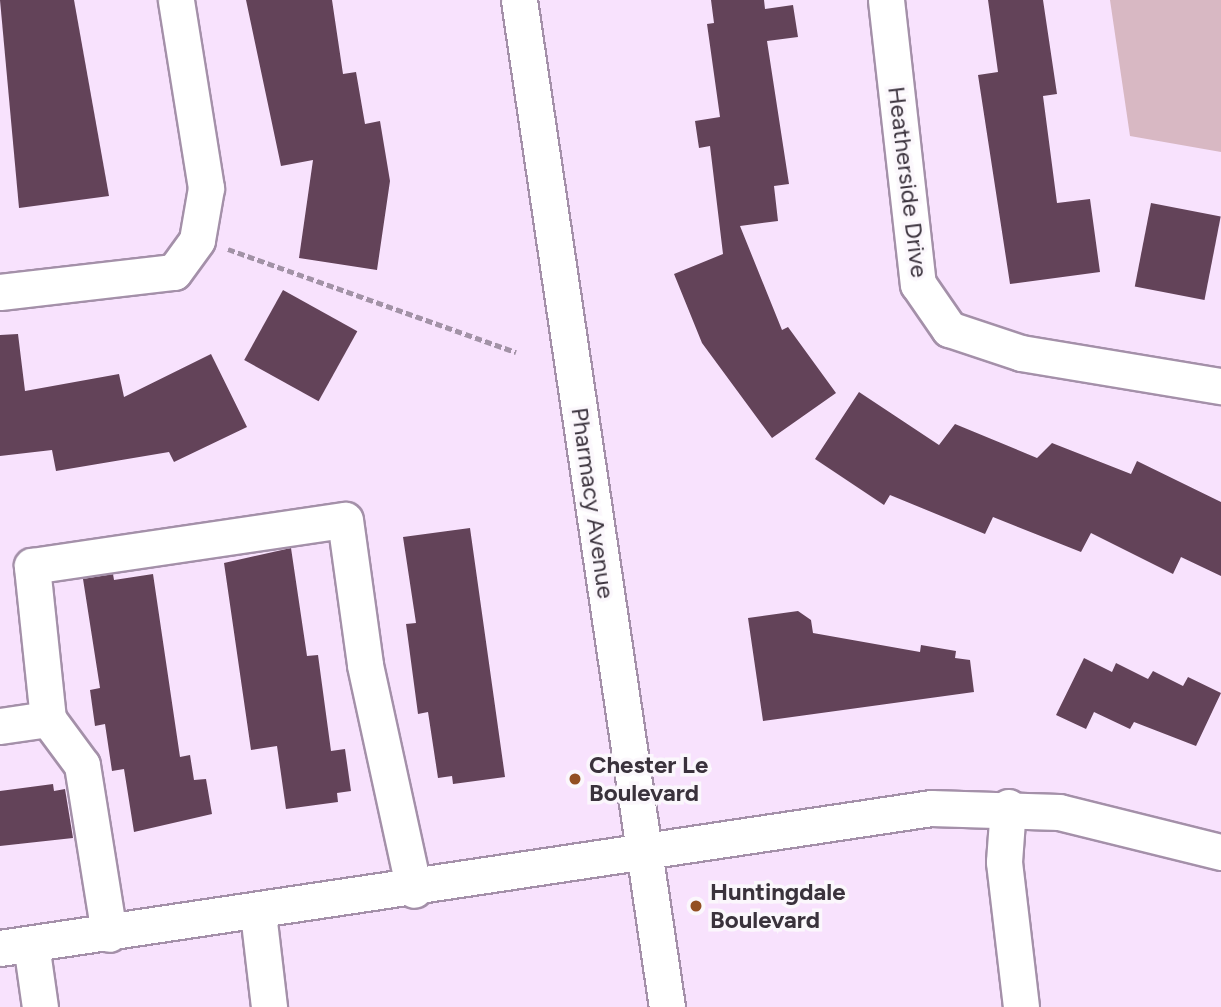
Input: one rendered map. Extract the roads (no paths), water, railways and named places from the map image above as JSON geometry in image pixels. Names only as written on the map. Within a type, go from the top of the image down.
[{"type":"street","points":[[0,292],[174,272],[197,240],[206,188],[176,0]]},
{"type":"street","name":"Pharmacy Avenue","points":[[519,0],[667,1007]]},
{"type":"street","name":"Heatherside Drive","points":[[886,0],[918,284],[949,329],[1021,353],[1221,386]]},
{"type":"street","points":[[109,934],[82,765],[48,719],[32,566],[345,520],[365,665],[414,890]]},
{"type":"street","points":[[0,726],[48,719]]},
{"type":"street","points":[[1008,807],[1004,862],[1021,1007]]},
{"type":"street","points":[[40,1007],[15,946],[258,914],[910,810],[1008,807],[1059,812],[1221,852]]},
{"type":"street","points":[[258,914],[269,1007]]},
{"type":"place","name":"Chester Le Boulevard","points":[[575,779]]},
{"type":"place","name":"Huntingdale Boulevard","points":[[696,906]]}]
